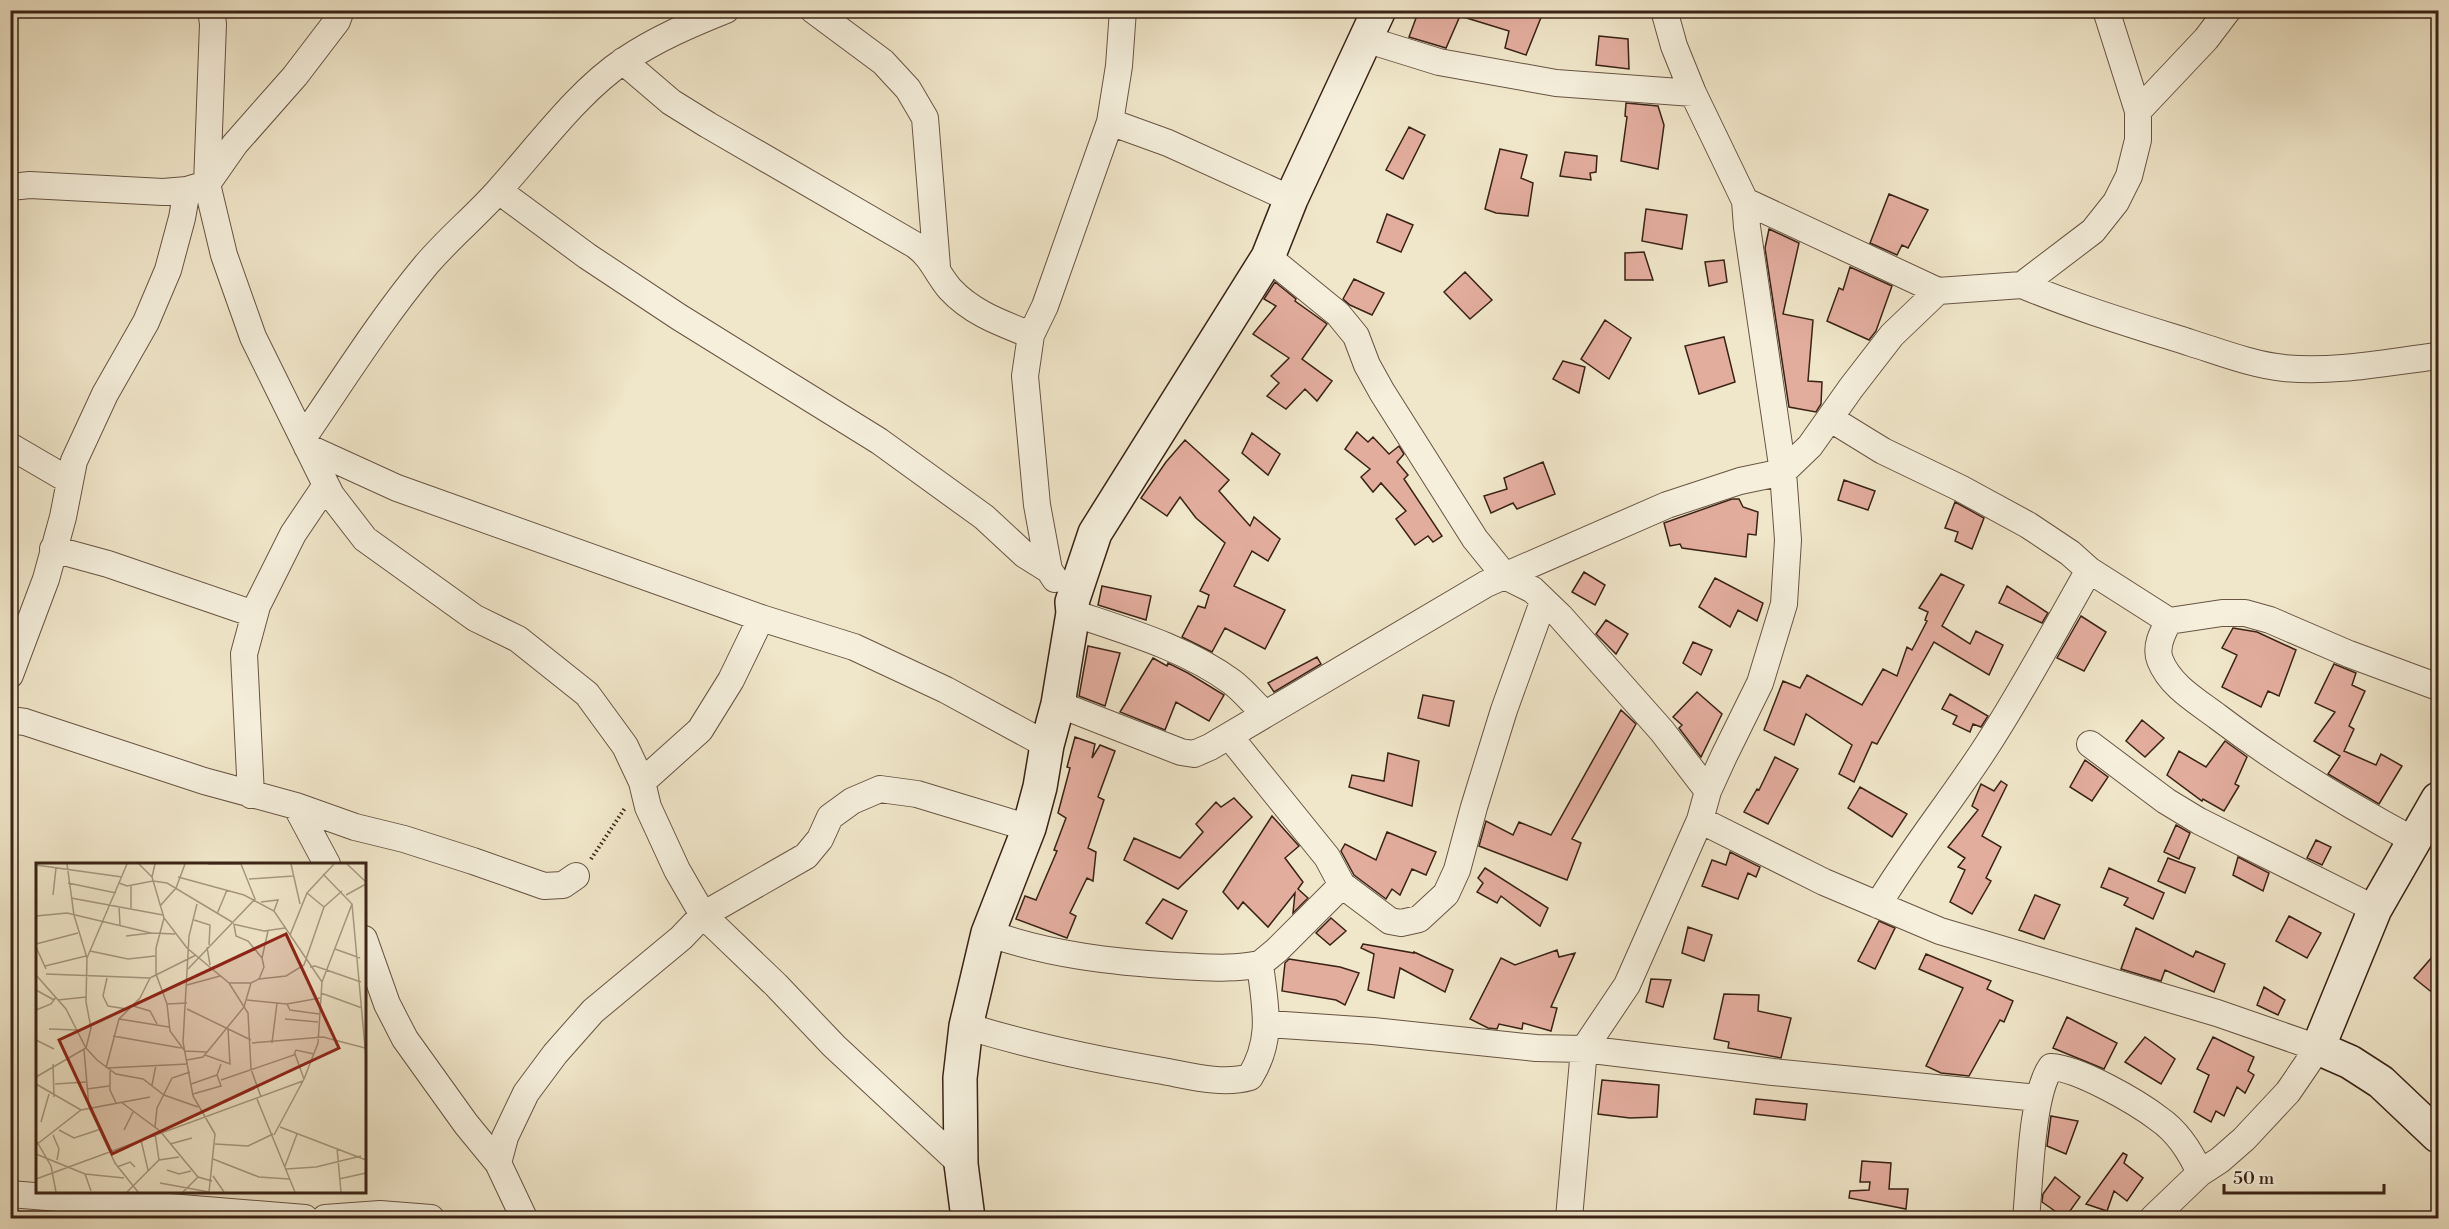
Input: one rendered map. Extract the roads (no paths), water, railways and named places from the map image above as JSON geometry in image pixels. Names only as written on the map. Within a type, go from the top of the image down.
[{"type":"street","points":[[211,10],[213,24],[197,187],[253,337],[331,495],[365,539],[475,618],[518,639],[587,694],[625,746],[642,782],[648,807],[677,870],[704,915],[834,1046],[961,1164]]},
{"type":"street","points":[[10,675],[46,579],[74,461],[87,429],[146,322],[168,270],[182,218],[197,187],[295,76],[337,21],[341,10]]},
{"type":"street","points":[[305,443],[382,321],[428,263],[499,191],[596,84],[623,61],[682,28],[726,10]]},
{"type":"street","points":[[813,10],[883,62],[908,89],[925,118],[937,267]]},
{"type":"street","points":[[1123,10],[1119,66],[1110,122],[1046,306],[1031,335],[1025,376],[1037,505],[1049,570],[1073,607],[1191,658],[1232,682],[1265,714]]},
{"type":"street","points":[[1569,1218],[1584,1049],[1628,985],[1700,820],[1708,791],[1760,683],[1784,604],[1788,540],[1783,471],[1745,201],[1693,93],[1674,46],[1664,10]]},
{"type":"street","points":[[2022,285],[2093,231],[2116,202],[2129,176],[2135,149],[2138,111],[2106,10]]},
{"type":"street","points":[[2138,111],[2206,39],[2228,10]]},
{"type":"street","points":[[968,1218],[961,1164],[960,1078],[966,1026],[988,933],[1029,828],[1040,787],[1047,745],[1058,704],[1073,607],[1095,533],[1268,257],[1291,199],[1372,25],[1439,62],[1556,83],[1693,93]]},
{"type":"street","points":[[623,61],[671,102],[927,253],[949,287],[971,309],[1031,335]]},
{"type":"street","points":[[1110,122],[1168,143],[1291,199]]},
{"type":"street","points":[[10,187],[42,186],[163,192],[197,187]]},
{"type":"street","points":[[499,191],[587,256],[661,305],[906,460],[984,517],[1025,555],[1049,570]]},
{"type":"street","points":[[1745,201],[1938,291],[2022,285],[2065,303],[2227,354],[2281,368],[2345,368],[2439,356]]},
{"type":"street","points":[[1268,257],[1338,314],[1356,336],[1367,365],[1382,392],[1475,539],[1505,576],[1533,590],[1560,616],[1654,723],[1708,791]]},
{"type":"street","points":[[1058,704],[1181,752],[1194,754],[1230,737],[1265,714],[1505,576],[1667,505],[1740,481],[1783,471],[1810,446],[1851,388],[1893,335],[1938,291]]},
{"type":"street","points":[[1831,419],[1883,451],[1960,488],[2028,525],[2070,553],[2089,570],[2169,621],[2222,613],[2245,613],[2270,620],[2349,654],[2439,687]]},
{"type":"street","points":[[305,443],[397,488],[761,618],[854,647],[946,690],[1047,745]]},
{"type":"street","points":[[10,446],[70,480]]},
{"type":"street","points":[[250,795],[244,654],[254,614],[292,534],[326,485]]},
{"type":"street","points":[[53,549],[108,564],[254,614]]},
{"type":"street","points":[[1878,905],[1904,862],[1986,748],[2036,666],[2089,570]]},
{"type":"street","points":[[1230,737],[1327,857],[1342,885],[1390,921],[1401,924],[1419,919],[1446,894],[1457,870],[1504,710],[1543,602]]},
{"type":"street","points":[[642,782],[700,730],[731,680],[761,618]]},
{"type":"street","points":[[2169,621],[2160,638],[2159,659],[2176,685],[2247,739],[2294,770],[2356,809],[2415,841]]},
{"type":"street","points":[[10,720],[25,722],[250,795],[296,806],[355,827],[473,861],[544,886],[563,885],[576,876]]},
{"type":"street","points":[[2090,744],[2166,801],[2199,821],[2375,909]]},
{"type":"street","points":[[498,1162],[505,1137],[526,1093],[555,1054],[592,1011],[681,938],[704,915],[806,856],[819,839],[830,817],[852,801],[880,789],[917,794],[1029,828]]},
{"type":"street","points":[[2153,1218],[2200,1173],[2220,1160],[2244,1139],[2288,1092],[2318,1048],[2375,909],[2439,799]]},
{"type":"street","points":[[296,806],[326,863]]},
{"type":"street","points":[[1700,820],[1824,882],[1940,931],[2217,1013],[2318,1048],[2350,1062],[2381,1082],[2439,1136]]},
{"type":"street","points":[[988,933],[1022,945],[1062,954],[1147,965],[1240,968],[1260,964],[1342,885]]},
{"type":"street","points":[[366,946],[387,1004],[405,1039],[466,1124],[498,1162],[524,1218]]},
{"type":"street","points":[[966,1026],[1008,1039],[1088,1057],[1187,1075],[1223,1079],[1250,1077],[1259,1062],[1268,1024],[1260,964]]},
{"type":"street","points":[[1268,1024],[1372,1030],[1536,1048],[1584,1049],[1773,1072],[2038,1098]]},
{"type":"street","points":[[2026,1218],[2038,1098],[2051,1067],[2075,1072],[2160,1119],[2190,1151],[2200,1173]]},
{"type":"street","points":[[10,1194],[146,1212],[305,1218]]},
{"type":"street","points":[[325,1218],[380,1214],[431,1218]]}]
